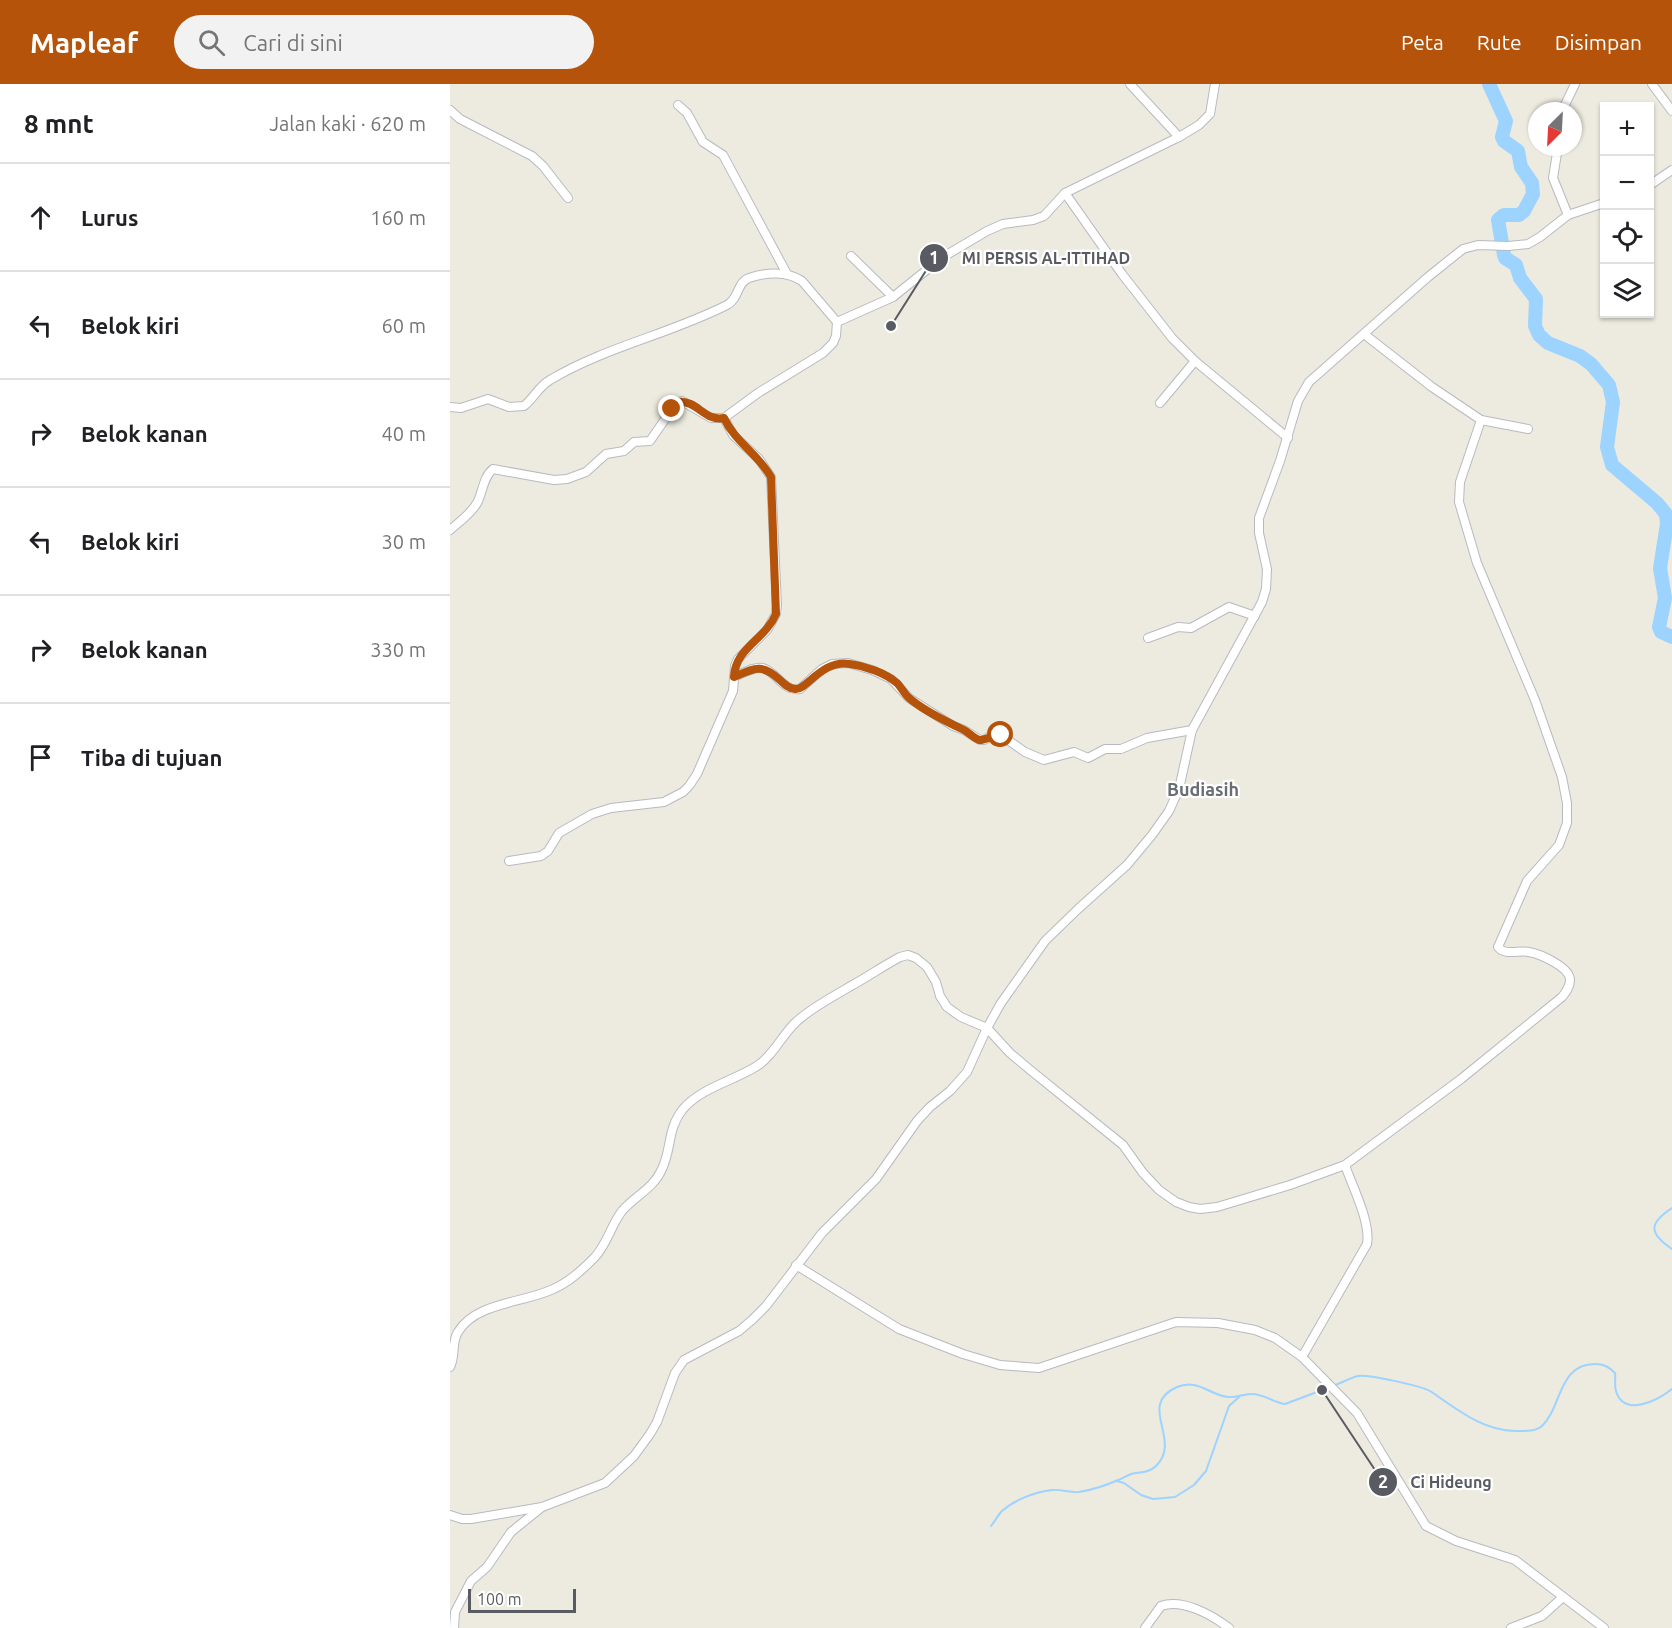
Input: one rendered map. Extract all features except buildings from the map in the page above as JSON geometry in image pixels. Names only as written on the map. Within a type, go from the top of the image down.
[{"type":"street","points":[[1130,84],[1179,137]]},
{"type":"street","points":[[837,322],[893,297],[943,257],[987,231],[1003,224],[1033,220],[1044,216],[1065,193],[1179,137],[1207,119],[1210,114],[1215,84]]},
{"type":"street","points":[[1566,102],[1575,84]]},
{"type":"street","points":[[1652,84],[1672,111]]},
{"type":"street","points":[[678,105],[687,113],[703,142],[723,155],[787,274]]},
{"type":"street","points":[[450,110],[460,119],[532,156],[543,166],[568,198]]},
{"type":"street","points":[[1557,156],[1553,178],[1568,215]]},
{"type":"street","points":[[1654,182],[1672,170]]},
{"type":"street","points":[[1065,193],[1172,339],[1195,361],[1288,438]]},
{"type":"street","points":[[450,1515],[471,1519],[542,1507],[605,1483],[634,1456],[657,1422],[675,1373],[684,1360],[739,1331],[774,1296],[796,1264],[822,1233],[876,1179],[917,1121],[961,1081],[1000,1003],[1045,941],[1127,865],[1152,835],[1175,800],[1192,730],[1262,603],[1268,569],[1259,533],[1259,518],[1304,388],[1318,373],[1457,254],[1470,246],[1519,246],[1533,241],[1568,215],[1600,205]]},
{"type":"street","points":[[850,256],[893,297]]},
{"type":"street","points":[[450,407],[460,408],[488,399],[506,406],[524,406],[544,384],[568,370],[691,322],[732,303],[746,279],[763,275],[787,274],[802,281],[837,322],[833,343],[823,353],[758,393],[724,418],[711,418],[682,401],[672,409],[650,441],[634,442],[624,451],[606,454],[590,469],[580,474],[554,480],[493,469],[489,472],[473,509],[450,530]]},
{"type":"street","points":[[1364,334],[1432,387],[1481,420],[1528,429]]},
{"type":"street","points":[[1160,403],[1195,361]]},
{"type":"street","points":[[509,861],[541,856],[548,851],[560,833],[591,814],[611,808],[664,802],[683,792],[697,774],[733,691],[735,666],[738,659],[767,630],[776,614],[771,477],[759,459],[733,435],[724,418]]},
{"type":"street","points":[[450,1367],[454,1360],[457,1333],[477,1312],[549,1291],[577,1275],[598,1255],[622,1212],[645,1192],[659,1174],[667,1154],[669,1136],[674,1123],[692,1100],[757,1066],[796,1022],[830,998],[900,957],[916,958],[927,967],[947,1007],[961,1017],[987,1028],[1010,1053],[1123,1145],[1143,1173],[1159,1190],[1176,1202],[1189,1207],[1217,1207],[1290,1185],[1345,1165],[1461,1079],[1555,1005],[1570,984],[1569,973],[1551,960],[1528,952],[1502,951],[1498,947],[1527,881],[1559,846],[1567,823],[1567,803],[1562,777],[1535,700],[1477,563],[1459,502],[1460,482],[1481,420]]},
{"type":"street","points":[[1148,638],[1178,627],[1191,628],[1229,607],[1255,616]]},
{"type":"street","points":[[734,677],[764,668],[787,686],[796,690],[822,669],[832,664],[848,663],[872,670],[891,679],[909,698],[980,740],[992,735],[1001,735],[1025,752],[1044,760],[1074,752],[1088,758],[1105,749],[1121,749],[1147,738],[1192,730]]},
{"type":"street","points":[[1302,1357],[1367,1244],[1365,1221],[1345,1165]]},
{"type":"street","points":[[796,1264],[899,1329],[963,1354],[1000,1365],[1039,1368],[1176,1322],[1218,1323],[1255,1330],[1275,1338],[1302,1357],[1357,1413],[1426,1526],[1456,1541],[1515,1560],[1604,1628]]},
{"type":"street","points":[[454,1628],[455,1612],[471,1581],[487,1568],[512,1532],[542,1507]]},
{"type":"street","points":[[1511,1628],[1542,1616],[1563,1597]]},
{"type":"street","points":[[1145,1628],[1161,1606],[1174,1604],[1198,1610],[1228,1628]]},
{"type":"waterway","points":[[1489,84],[1506,121],[1502,137],[1518,151],[1521,167],[1532,183],[1533,194],[1524,211],[1519,215],[1504,215],[1498,220],[1504,255],[1516,265],[1520,278],[1536,299],[1535,326],[1539,335],[1548,343],[1580,356],[1591,364],[1609,385],[1613,402],[1607,447],[1612,465],[1657,503],[1666,514],[1667,524],[1660,568],[1665,598],[1659,627],[1661,632],[1672,637]]},
{"type":"waterway","points":[[1672,1208],[1659,1218],[1654,1228],[1659,1238],[1672,1249]]},
{"type":"waterway","points":[[991,1526],[1007,1507],[1032,1495],[1052,1490],[1076,1492],[1094,1489],[1156,1466],[1163,1456],[1165,1445],[1159,1413],[1160,1403],[1165,1394],[1184,1385],[1191,1384],[1228,1397],[1255,1394],[1285,1404],[1358,1376],[1372,1377],[1430,1391],[1480,1423],[1491,1427],[1522,1431],[1542,1426],[1549,1418],[1567,1379],[1583,1366],[1595,1364],[1606,1366],[1613,1371],[1616,1391],[1626,1404],[1650,1402],[1672,1389]]},
{"type":"waterway","points":[[1117,1481],[1153,1499],[1175,1497],[1194,1485],[1206,1471],[1229,1406],[1239,1397]]},
{"type":"place","name":"MI PERSIS AL-ITTIHAD","points":[[891,326]]},
{"type":"place","name":"Ci Hideung","points":[[1322,1390]]},
{"type":"district","name":"Budiasih","points":[[1203,790]]},
{"type":"route","points":[[672,409],[679,402],[685,401],[711,418],[724,418],[733,435],[759,459],[771,477],[776,614],[767,630],[738,659],[734,677],[764,668],[787,686],[796,690],[822,669],[832,664],[848,663],[872,670],[891,679],[909,698],[980,740],[992,735],[1001,735]]}]
